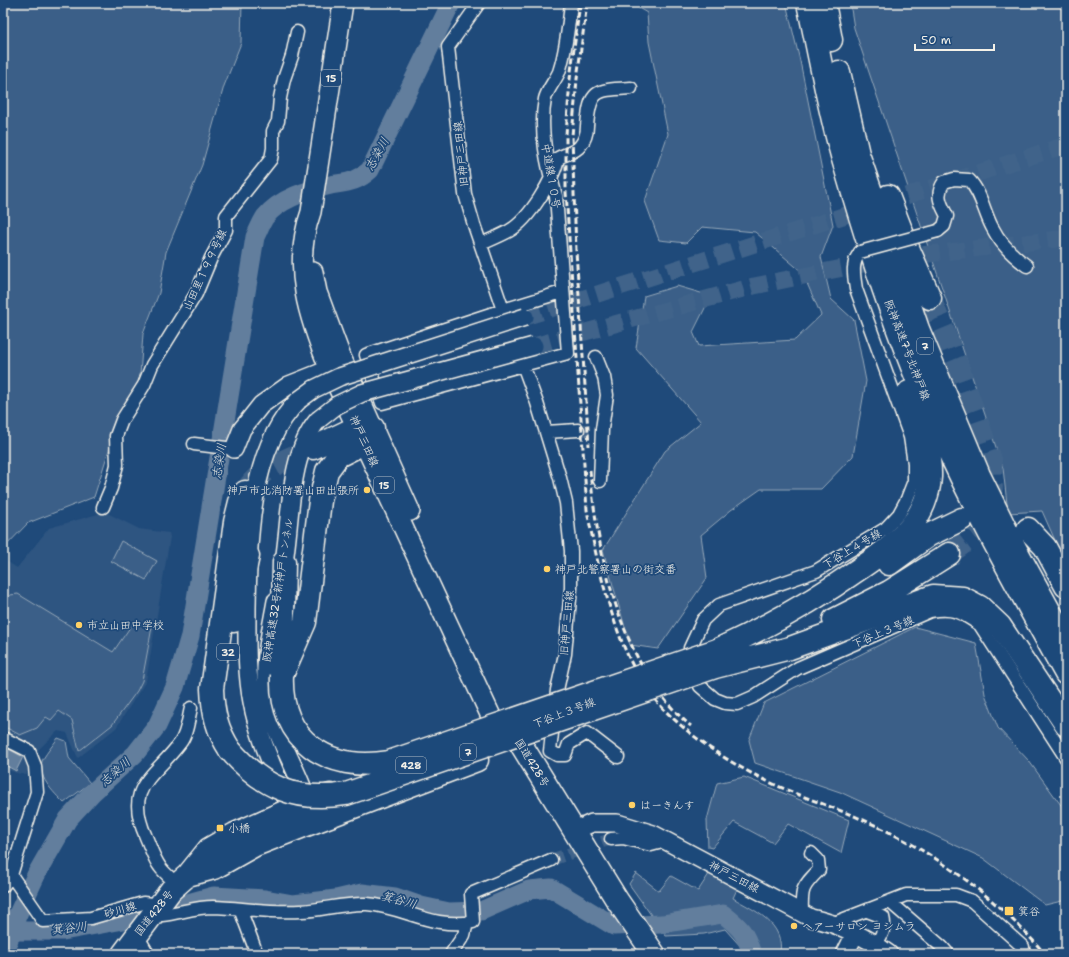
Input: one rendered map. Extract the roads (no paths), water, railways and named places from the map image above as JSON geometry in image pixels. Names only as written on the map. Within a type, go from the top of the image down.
[{"type":"highway","name":"阪神高速7号北神戸線","points":[[808,3],[845,165],[883,286],[928,404],[973,500],[1066,674]]},
{"type":"highway","name":"阪神高速7号北神戸線","points":[[824,3],[858,154],[918,329],[978,475],[1015,548],[1066,641]]},
{"type":"highway","name":"7","points":[[830,33],[874,161],[908,248],[930,298]]},
{"type":"highway","name":"7","points":[[713,662],[753,633],[798,608],[870,562],[911,526],[918,516],[928,491],[930,466],[926,446],[851,207],[845,165]]},
{"type":"highway","name":"7","points":[[282,675],[304,622],[320,501],[327,471],[338,456],[364,427]]},
{"type":"highway","points":[[313,448],[364,427]]},
{"type":"highway","points":[[230,750],[217,726],[214,714],[212,689],[236,517],[245,492]]},
{"type":"highway","name":"7","points":[[713,662],[818,608],[857,585],[929,535],[962,519]]},
{"type":"highway","points":[[1028,529],[1045,547],[1066,586]]},
{"type":"highway","name":"7","points":[[230,750],[251,772],[276,787],[303,796],[317,797],[346,794],[843,616],[889,592],[949,554]]},
{"type":"highway","name":"32","points":[[230,750],[223,723],[222,690],[231,635],[248,556]]},
{"type":"highway","name":"7","points":[[284,562],[282,688],[286,714],[295,730],[308,745],[333,759],[346,763],[375,765],[390,762],[713,662],[790,648],[933,596],[963,598],[980,607],[1000,626],[1066,725]]},
{"type":"highway","name":"国道428号","points":[[123,954],[171,890],[183,880],[209,850],[235,834],[300,806],[506,738]]},
{"type":"highway","name":"国道428号","points":[[183,880],[214,868],[255,845],[306,825],[506,738]]},
{"type":"highway","name":"国道428号","points":[[506,738],[574,831],[608,899]]},
{"type":"highway","name":"国道428号","points":[[506,738],[608,899],[642,949]]},
{"type":"main road","name":"神戸三田線","points":[[343,3],[311,212],[306,225],[303,244],[303,284],[310,317],[337,366],[364,427],[500,707],[506,738]]},
{"type":"street","name":"旧神戸三田線","points":[[479,3],[448,47],[465,194],[503,310]]},
{"type":"street","name":"中道線１０号","points":[[523,365],[568,353],[562,292],[556,196],[550,177],[544,136],[546,98],[555,82],[559,70],[571,3]]},
{"type":"street","name":"山田里１９９号線","points":[[103,507],[111,488],[117,465],[116,436],[122,420],[144,385],[152,365],[196,294],[211,258],[226,230],[226,216],[255,182],[271,159],[273,148],[273,131],[278,121],[280,98],[284,79],[292,56],[297,32]]},
{"type":"street","points":[[481,244],[510,231],[521,222],[535,206],[550,177],[556,170],[558,158],[580,147],[586,134],[589,104],[594,95],[609,89],[631,88]]},
{"type":"street","name":"下谷上４号線","points":[[713,662],[690,648],[703,620],[719,605],[816,571],[885,529],[899,514],[914,481],[914,463],[910,437],[856,289],[853,270],[854,262],[860,252],[938,231],[944,226],[947,216],[938,194],[940,188],[944,182],[954,179],[969,180],[974,186],[992,228],[1006,248],[1027,266]]},
{"type":"street","points":[[194,444],[234,449],[242,429],[260,405],[289,385],[366,355],[562,292]]},
{"type":"street","name":"阪神高速32号新神戸トンネル","points":[[300,806],[262,741],[251,700],[247,653],[248,556],[256,499],[269,445],[280,423],[299,400],[314,389],[339,377],[525,317]]},
{"type":"street","name":"阪神高速32号新神戸トンネル","points":[[306,825],[273,719],[266,690],[268,643],[284,562],[297,460],[305,438],[318,420],[337,405],[362,393],[534,346]]},
{"type":"street","points":[[366,355],[382,403]]},
{"type":"street","points":[[596,357],[604,377],[607,395],[597,430],[600,481]]},
{"type":"street","name":"旧神戸三田線","points":[[523,365],[546,432],[566,503],[570,551],[571,588],[566,641],[556,690],[550,751],[557,755],[565,755],[569,744],[587,734],[618,757]]},
{"type":"street","points":[[364,427],[382,403],[523,365]]},
{"type":"street","points":[[546,432],[578,430]]},
{"type":"street","name":"下谷上３号線","points":[[713,662],[700,686],[715,699],[724,703],[738,704],[753,697],[798,668],[930,611],[946,608],[962,613],[980,625],[1066,758]]},
{"type":"street","points":[[659,679],[713,662]]},
{"type":"street","name":"下谷上３号線","points":[[506,738],[553,716],[638,686]]},
{"type":"street","points":[[183,880],[159,867],[142,828],[137,803],[142,787],[151,774],[180,743],[186,730],[191,708]]},
{"type":"street","points":[[3,738],[29,751],[37,778],[38,792],[12,876],[3,886]]},
{"type":"street","name":"神戸三田線","points":[[574,831],[592,823],[616,823],[653,834],[802,914],[811,918],[834,923],[850,945],[883,949]]},
{"type":"street","points":[[611,839],[623,838],[651,845],[666,841]]},
{"type":"street","points":[[802,914],[801,894],[806,882],[819,870],[818,860],[811,853]]},
{"type":"street","points":[[451,954],[464,936],[470,920],[471,894],[551,860]]},
{"type":"street","name":"砂川線","points":[[12,876],[40,914],[43,921],[91,918],[143,903],[153,914]]},
{"type":"street","points":[[834,923],[906,895],[956,895],[972,901],[1024,948]]},
{"type":"street","points":[[890,902],[942,947],[948,954]]},
{"type":"street","points":[[148,954],[153,914],[211,907],[301,911],[336,906],[366,904],[394,909],[436,922],[470,920]]},
{"type":"street","points":[[240,909],[257,954]]},
{"type":"street","points":[[867,911],[883,917],[885,923],[883,933],[883,949]]},
{"type":"waterway","name":"志染川","points":[[4,954],[17,916],[37,873],[68,819],[92,793],[135,754],[157,726],[175,687],[190,636],[255,237],[265,217],[271,210],[286,200],[313,189],[352,181],[361,177],[370,170],[451,3]]},
{"type":"waterway","name":"箕谷川","points":[[12,931],[63,931],[129,919],[214,896],[265,899],[293,904],[336,899],[362,893],[395,897],[421,906],[449,912],[481,911],[529,890],[551,888],[614,926],[662,924],[723,914],[742,931],[752,954]]},
{"type":"tunnel","points":[[525,317],[1066,145]]},
{"type":"tunnel","points":[[534,346],[754,286],[887,259],[1066,238]]},
{"type":"tunnel","points":[[930,298],[956,361],[991,459],[992,487],[987,510],[976,534],[949,554]]},
{"type":"tunnel","points":[[578,430],[593,430]]},
{"type":"tunnel","points":[[249,486],[255,479],[270,468],[313,448]]},
{"type":"tunnel","points":[[551,860],[611,839]]},
{"type":"railway","points":[[580,3],[570,79],[566,135],[566,192],[587,510],[603,585],[620,637],[631,662],[643,683],[657,702],[681,726],[708,747],[752,774],[795,793],[869,822],[929,854],[950,868],[990,899],[1009,916],[1045,954]]},
{"type":"railway","points":[[587,3],[577,79],[572,136],[576,251],[589,446]]},
{"type":"railway","points":[[590,470],[593,503],[607,573],[617,608],[630,642],[647,674],[667,702],[691,726]]},
{"type":"place","name":"神戸市北消防署山田出張所","points":[[367,490]]},
{"type":"place","name":"神戸北警察署山の街交番","points":[[547,569]]},
{"type":"place","name":"市立山田中学校","points":[[79,625]]},
{"type":"place","name":"はーきんす","points":[[632,805]]},
{"type":"place","name":"小橋","points":[[220,828]]},
{"type":"place","name":"箕谷","points":[[1009,911]]},
{"type":"place","name":"ヘアーサロン ヨシムラ","points":[[794,926]]}]
